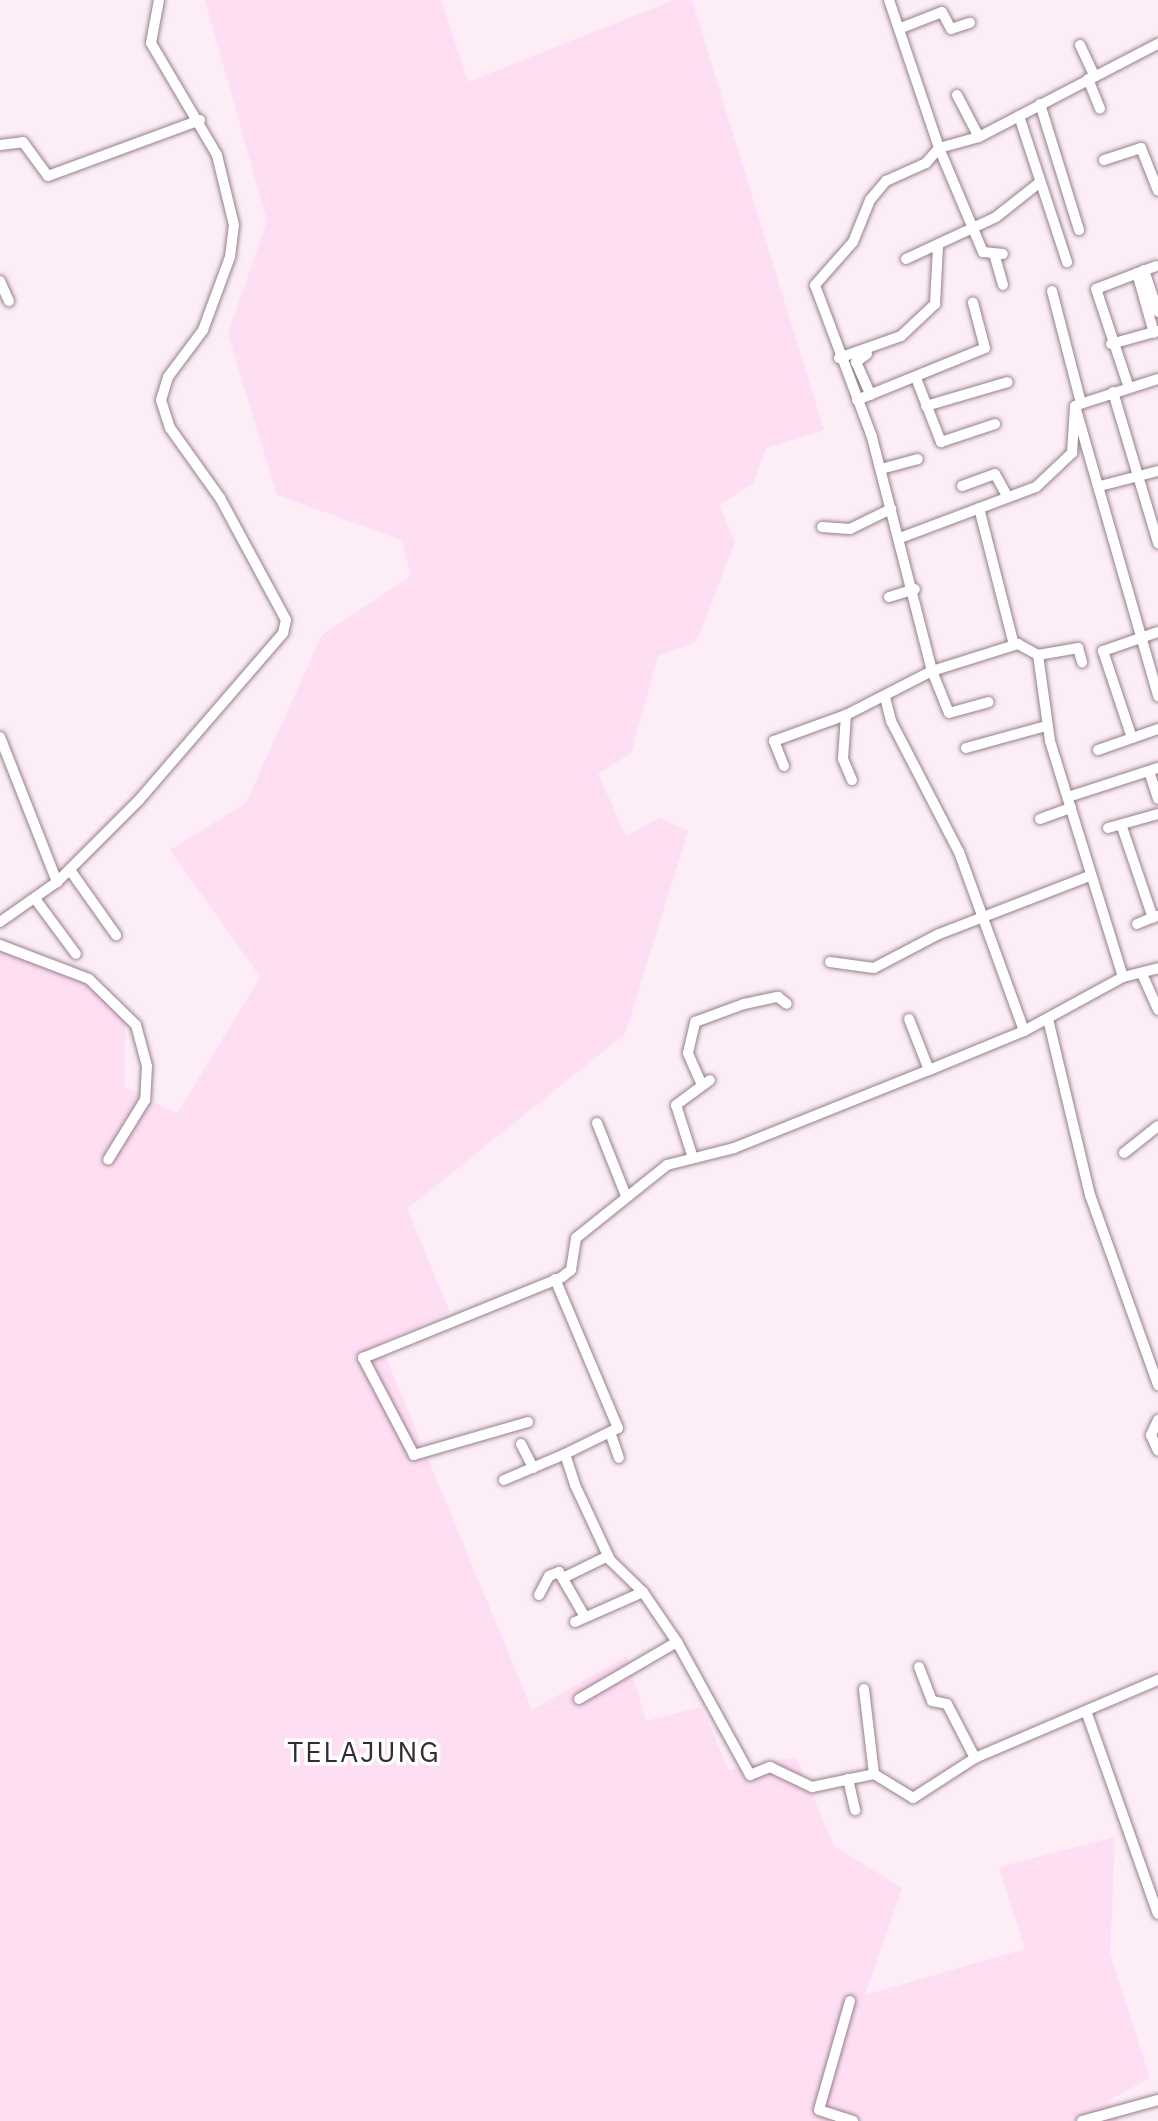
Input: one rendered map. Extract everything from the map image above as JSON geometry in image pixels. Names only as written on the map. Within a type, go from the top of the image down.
[{"type":"street","points":[[0,922],[36,900],[57,882],[139,800],[283,633],[286,620],[220,498],[170,428],[161,400],[168,377],[203,330],[233,242],[223,174],[200,120],[151,43],[159,0]]},
{"type":"street","points":[[889,0],[901,28],[939,148],[983,252],[999,256],[1003,285]]},
{"type":"street","points":[[901,28],[942,12],[951,29],[970,23]]},
{"type":"street","points":[[989,702],[949,713],[932,671],[915,589],[881,469],[815,285],[853,242],[877,190],[926,163],[939,148],[979,137],[1158,44]]},
{"type":"street","points":[[1080,45],[1100,109]]},
{"type":"street","points":[[957,95],[979,137]]},
{"type":"street","points":[[1040,104],[1079,230]]},
{"type":"street","points":[[1019,116],[1067,262]]},
{"type":"street","points":[[0,145],[23,142],[48,176],[200,120]]},
{"type":"street","points":[[1104,160],[1141,148],[1158,191]]},
{"type":"street","points":[[906,259],[973,229],[1039,183]]},
{"type":"street","points":[[839,358],[901,336],[935,304],[938,246]]},
{"type":"street","points":[[1129,388],[1111,344],[1096,289],[1156,266]]},
{"type":"street","points":[[1141,272],[1158,312]]},
{"type":"street","points":[[1111,344],[1156,332],[1141,272]]},
{"type":"street","points":[[0,281],[9,301]]},
{"type":"street","points":[[1052,291],[1139,638],[1158,696]]},
{"type":"street","points":[[857,400],[916,378],[987,345],[973,303]]},
{"type":"street","points":[[871,395],[856,362],[875,346]]},
{"type":"street","points":[[916,378],[941,442],[995,424]]},
{"type":"street","points":[[1078,404],[1158,379]]},
{"type":"street","points":[[926,406],[1008,382]]},
{"type":"street","points":[[1113,392],[1158,543]]},
{"type":"street","points":[[900,538],[1036,487],[1071,454],[1078,404]]},
{"type":"street","points":[[881,469],[918,459]]},
{"type":"street","points":[[1100,486],[1158,471]]},
{"type":"street","points":[[962,486],[995,474],[1008,497]]},
{"type":"street","points":[[979,508],[1014,645]]},
{"type":"street","points":[[822,527],[850,529],[891,509]]},
{"type":"street","points":[[889,597],[915,589]]},
{"type":"street","points":[[1132,738],[1103,651],[1158,632]]},
{"type":"street","points":[[784,766],[774,741],[846,715],[932,671],[1014,645],[1038,655],[1077,647],[1082,662]]},
{"type":"street","points":[[1038,655],[1046,726],[1070,803],[1087,877],[1123,977]]},
{"type":"street","points":[[885,697],[891,721],[945,820],[1024,1031]]},
{"type":"street","points":[[846,715],[843,759],[852,780]]},
{"type":"street","points":[[966,748],[1046,726]]},
{"type":"street","points":[[1098,750],[1158,729]]},
{"type":"street","points":[[0,737],[57,882]]},
{"type":"street","points":[[1040,819],[1070,803],[1153,769],[1158,799]]},
{"type":"street","points":[[1108,828],[1122,827],[1158,814]]},
{"type":"street","points":[[1122,827],[1155,917],[1137,924]]},
{"type":"street","points":[[70,870],[116,935]]},
{"type":"street","points":[[830,962],[874,968],[982,916],[1087,877]]},
{"type":"street","points":[[36,900],[76,954]]},
{"type":"street","points":[[0,945],[89,979],[136,1025],[147,1066],[145,1100],[108,1160]]},
{"type":"street","points":[[528,1422],[414,1455],[363,1358],[571,1270],[576,1238],[626,1196],[692,1155],[734,1148],[929,1070],[1024,1031],[1123,977],[1143,976],[1158,968]]},
{"type":"street","points":[[1143,976],[1158,1010]]},
{"type":"street","points":[[692,1155],[676,1105],[706,1083],[688,1053],[695,1022],[778,997],[787,1004]]},
{"type":"street","points":[[909,1019],[929,1070]]},
{"type":"street","points":[[1048,1019],[1090,1195],[1158,1385]]},
{"type":"street","points":[[597,1123],[626,1196]]},
{"type":"street","points":[[1124,1153],[1158,1126]]},
{"type":"street","points":[[504,1480],[611,1435],[618,1428],[555,1279]]},
{"type":"street","points":[[1158,1420],[1151,1435],[1158,1451]]},
{"type":"street","points":[[611,1435],[619,1458]]},
{"type":"street","points":[[521,1444],[533,1468]]},
{"type":"street","points":[[565,1454],[608,1556],[643,1592],[677,1642],[750,1775],[770,1767],[812,1787],[874,1774],[913,1798],[975,1758],[1158,1680]]},
{"type":"street","points":[[539,1595],[549,1576],[565,1577],[608,1556]]},
{"type":"street","points":[[565,1577],[580,1620],[643,1592]]},
{"type":"street","points":[[579,1699],[677,1642]]},
{"type":"street","points":[[919,1667],[932,1701],[945,1702],[975,1758]]},
{"type":"street","points":[[864,1689],[874,1774]]},
{"type":"street","points":[[1086,1711],[1158,1914]]},
{"type":"street","points":[[848,1779],[855,1810]]},
{"type":"street","points":[[850,2001],[819,2110],[853,2121]]},
{"type":"street","points":[[1082,2121],[1158,2100]]},
{"type":"shaded area","points":[[205,0],[441,0],[468,82],[674,0],[692,0],[824,430],[766,448],[753,483],[719,505],[735,542],[696,642],[658,656],[631,753],[598,774],[626,836],[660,818],[688,831],[625,1034],[407,1209],[450,1312],[380,1343],[532,1710],[627,1656],[646,1721],[701,1707],[729,1770],[796,1757],[834,1846],[902,1888],[865,1995],[1025,1949],[999,1867],[1115,1837],[1110,1954],[1150,2078],[1108,2101],[1118,2121],[0,2121],[0,945],[70,973],[125,1014],[125,1087],[177,1114],[260,977],[170,850],[246,803],[322,635],[411,576],[402,540],[277,495],[228,334],[267,221]]},
{"type":"district","name":"TELAJUNG","points":[[364,1752]]}]
